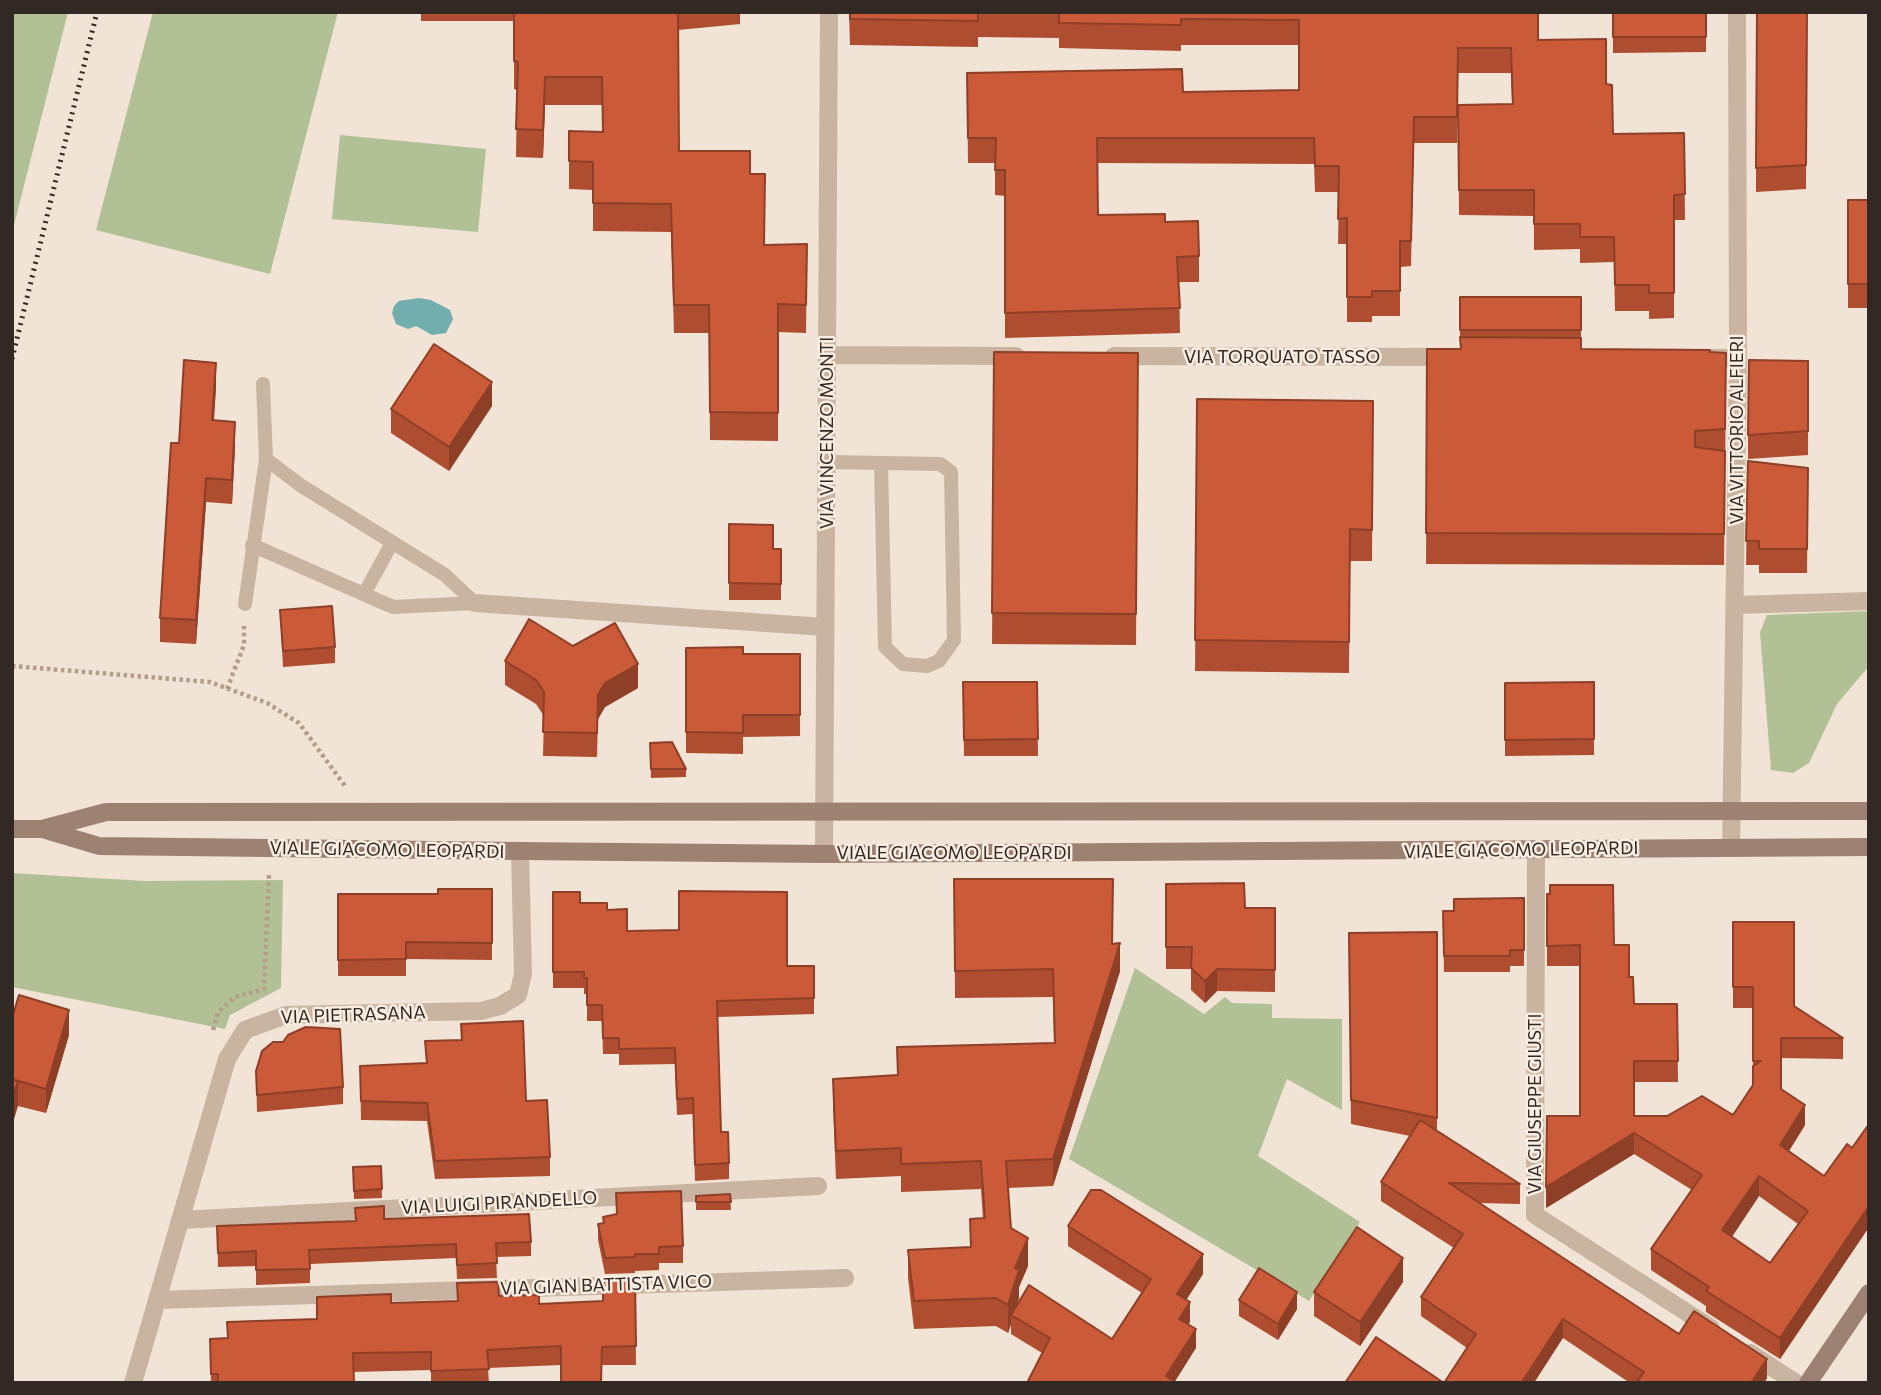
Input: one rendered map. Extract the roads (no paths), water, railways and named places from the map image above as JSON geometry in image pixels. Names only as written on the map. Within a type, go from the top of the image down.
[{"type":"main road","name":"VIALE GIACOMO LEOPARDI","points":[[12,829],[42,829],[106,812],[824,814],[1869,811]]},
{"type":"main road","name":"VIALE GIACOMO LEOPARDI","points":[[42,829],[99,846],[270,849],[824,854],[1869,847]]},
{"type":"main road","points":[[1808,1383],[1869,1293]]},
{"type":"street","name":"VIA VINCENZO MONTI","points":[[824,854],[829,12]]},
{"type":"street","name":"VIA VITTORIO ALFIERI","points":[[1731,848],[1738,358],[1737,12]]},
{"type":"street","points":[[827,355],[1034,356]]},
{"type":"street","name":"VIA TORQUATO TASSO","points":[[1089,356],[1462,357]]},
{"type":"street","points":[[1682,358],[1738,358]]},
{"type":"street","points":[[1735,606],[1869,601]]},
{"type":"street","points":[[475,603],[825,626]]},
{"type":"street","name":"VIA PIETRASANA","points":[[133,1383],[227,1059],[245,1030],[286,1015],[481,1011],[500,1006],[519,995],[523,974],[520,851]]},
{"type":"street","name":"VIA GIUSEPPE GIUSTI","points":[[1536,851],[1535,1215],[1796,1383]]},
{"type":"street","name":"VIA LUIGI PIRANDELLO","points":[[180,1220],[818,1186]]},
{"type":"street","name":"VIA GIAN BATTISTA VICO","points":[[157,1300],[845,1278]]},
{"type":"lane","points":[[245,604],[266,459],[263,384]]},
{"type":"lane","points":[[266,459],[300,485],[444,575],[475,603]]},
{"type":"lane","points":[[827,462],[940,464],[949,468],[953,476],[954,640],[939,661],[927,666],[903,664],[884,646],[881,463]]},
{"type":"lane","points":[[364,594],[392,543]]},
{"type":"lane","points":[[252,545],[393,607],[475,603]]},
{"type":"water","points":[[419,298],[431,300],[450,310],[453,319],[446,333],[432,335],[416,326],[408,329],[396,324],[392,313],[394,306],[399,301]]},
{"type":"railway","points":[[12,359],[97,12]]}]
